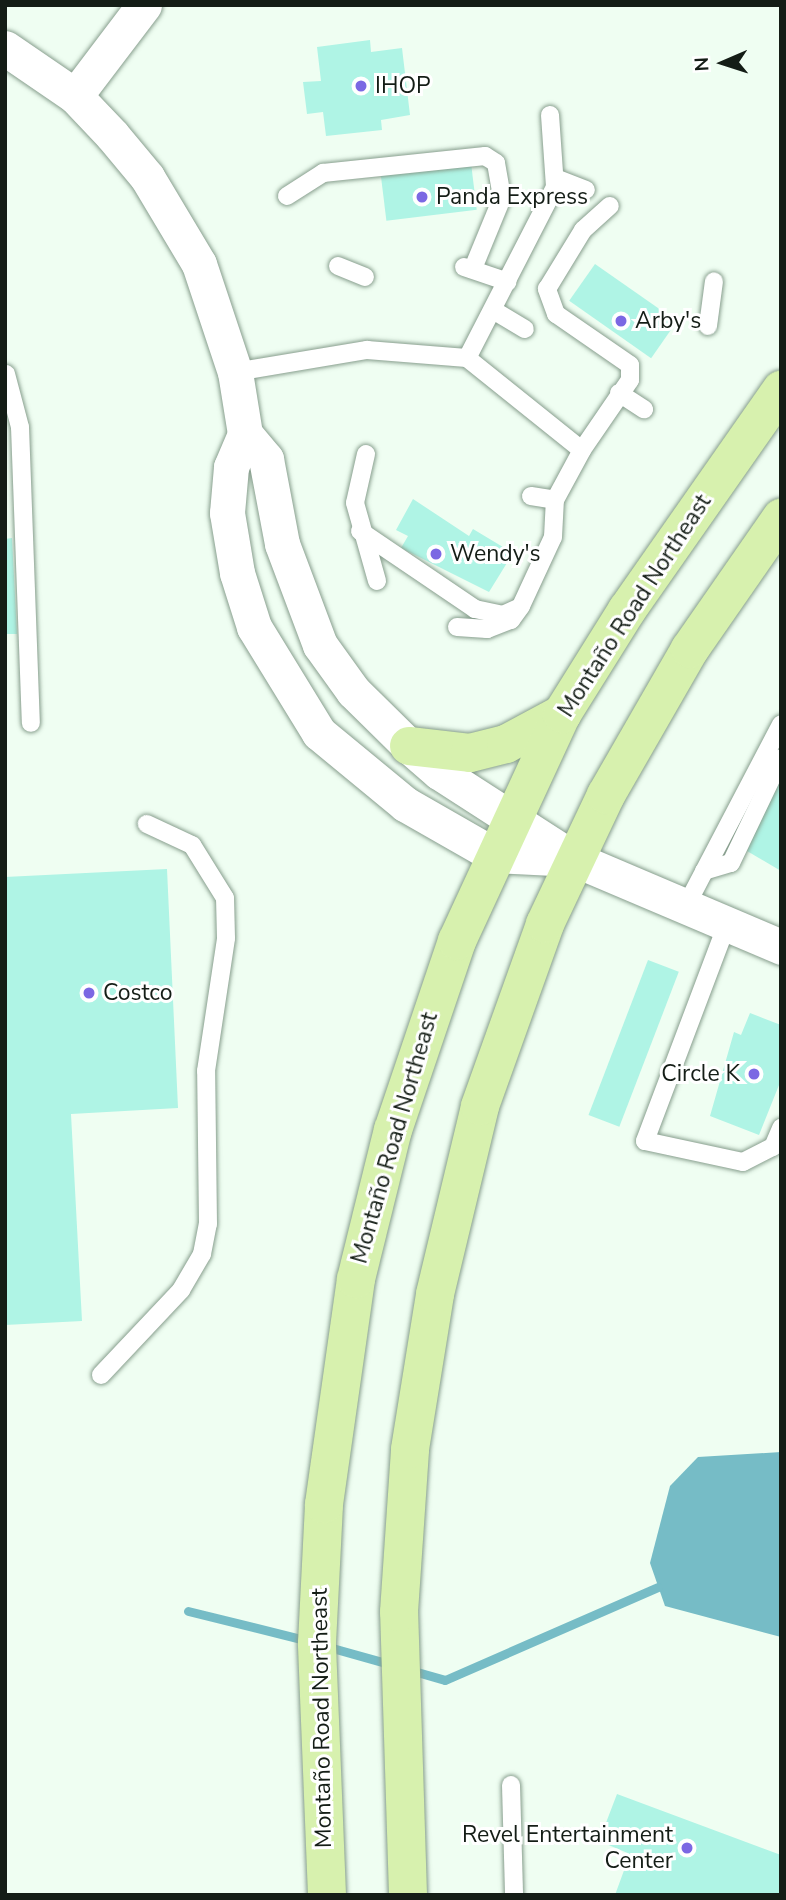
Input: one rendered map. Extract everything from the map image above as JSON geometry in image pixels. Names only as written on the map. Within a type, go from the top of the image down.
[{"type":"main road","name":"Montaño Road Northeast","points":[[327,1895],[317,1700],[319,1582],[330,1436],[375,1196],[435,996],[512,814],[562,714],[627,610],[781,390]]},
{"type":"main road","points":[[408,1895],[399,1730],[399,1612],[422,1366],[463,1169],[499,1044],[574,859],[658,702],[781,518]]},
{"type":"main road","points":[[409,746],[470,753],[506,744],[562,714]]},
{"type":"street","points":[[75,96],[144,5]]},
{"type":"street","points":[[5,48],[75,96],[147,177],[177,223],[217,308],[235,372],[245,434],[266,459],[282,544],[320,645],[353,691],[439,772],[512,814],[574,859],[781,947]]},
{"type":"street","points":[[245,434],[231,467],[227,513],[254,627],[282,680],[318,733],[405,804],[494,855],[574,859]]},
{"type":"lane","points":[[467,358],[546,212],[555,178],[551,115]]},
{"type":"lane","points":[[288,196],[323,173],[485,156],[496,163],[502,198],[469,267],[508,282]]},
{"type":"lane","points":[[555,178],[586,190]]},
{"type":"lane","points":[[457,627],[487,629],[511,620],[521,606],[552,537],[555,500],[582,450],[630,380],[631,365],[555,314],[547,289],[583,230],[610,206]]},
{"type":"lane","points":[[338,265],[365,277]]},
{"type":"lane","points":[[708,327],[714,281]]},
{"type":"lane","points":[[493,310],[525,329]]},
{"type":"lane","points":[[235,372],[367,350],[467,358],[582,450]]},
{"type":"lane","points":[[6,373],[20,427],[31,723]]},
{"type":"lane","points":[[619,393],[644,409]]},
{"type":"lane","points":[[366,454],[356,479],[360,531],[377,581]]},
{"type":"lane","points":[[531,496],[555,500]]},
{"type":"lane","points":[[360,531],[475,609],[503,615],[521,606]]},
{"type":"lane","points":[[686,906],[781,724]]},
{"type":"lane","points":[[704,870],[731,863],[781,758]]},
{"type":"lane","points":[[101,1375],[181,1290],[202,1254],[208,1224],[206,1071],[226,938],[225,898],[192,845],[173,831],[147,824]]},
{"type":"lane","points":[[727,924],[645,1141],[743,1162],[773,1147],[781,1128]]},
{"type":"lane","points":[[511,1785],[514,1895]]},
{"type":"water","points":[[781,1452],[781,1637],[665,1606],[650,1563],[670,1486],[698,1457]]},
{"type":"building","points":[[370,40],[371,52],[402,48],[410,115],[381,120],[382,130],[326,136],[323,112],[307,114],[303,82],[321,81],[317,47]]},
{"type":"building","points":[[471,163],[477,210],[386,221],[381,174]]},
{"type":"building","points":[[595,264],[677,321],[651,358],[569,301]]},
{"type":"building","points":[[413,499],[469,536],[473,529],[513,553],[489,592],[401,548],[408,536],[396,530]]},
{"type":"building","points":[[12,538],[17,634],[5,634],[5,539]]},
{"type":"building","points":[[781,769],[781,871],[747,851]]},
{"type":"building","name":"Costco","points":[[167,869],[178,1108],[71,1114],[82,1321],[5,1325],[5,877]]},
{"type":"building","points":[[648,960],[679,972],[619,1127],[589,1115]]},
{"type":"building","name":"Circle K","points":[[750,1013],[781,1025],[781,1080],[759,1135],[710,1116],[734,1032],[741,1035]]},
{"type":"building","name":"Revel Entertainment Center","points":[[617,1794],[781,1855],[781,1895],[615,1895],[630,1854],[599,1841]]},
{"type":"waterway","points":[[410,1670],[445,1680],[658,1587]]},
{"type":"waterway","points":[[188,1611],[309,1641]]},
{"type":"waterway","points":[[325,1646],[393,1665]]},
{"type":"place","name":"IHOP","points":[[361,86]]},
{"type":"place","name":"Panda Express","points":[[422,197]]},
{"type":"place","name":"Arby's","points":[[621,321]]},
{"type":"place","name":"Wendy's","points":[[436,554]]},
{"type":"place","name":"Costco","points":[[89,993]]},
{"type":"place","name":"Circle K","points":[[754,1074]]},
{"type":"place","name":"Revel Entertainment Center","points":[[687,1848]]}]
